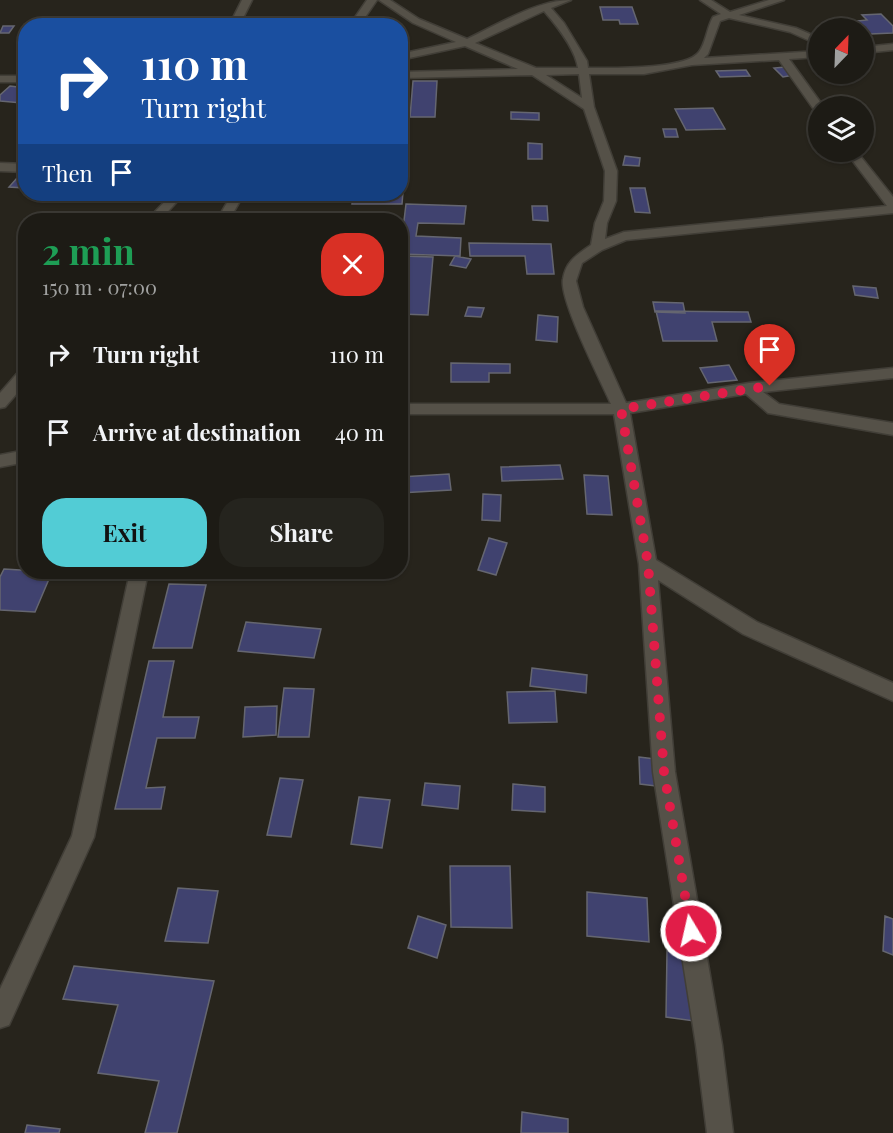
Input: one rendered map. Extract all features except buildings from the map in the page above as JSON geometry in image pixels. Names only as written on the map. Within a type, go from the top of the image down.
[{"type":"street","points":[[238,18],[247,0]]},
{"type":"street","points":[[360,18],[372,0]]},
{"type":"street","points":[[384,0],[416,21],[532,71],[589,107]]},
{"type":"street","points":[[408,56],[468,42],[545,7],[566,0]]},
{"type":"street","points":[[705,0],[727,14],[793,30],[808,37]]},
{"type":"street","points":[[692,62],[703,54],[716,19],[779,0]]},
{"type":"street","points":[[545,7],[559,23],[582,61],[589,107],[611,171],[610,201],[601,223],[597,247]]},
{"type":"street","points":[[874,49],[893,48]]},
{"type":"street","points":[[408,75],[532,71],[584,73],[644,70],[692,62],[808,55]]},
{"type":"street","points":[[783,58],[810,96]]},
{"type":"street","points":[[0,79],[18,80]]},
{"type":"street","points":[[859,162],[893,207]]},
{"type":"street","points":[[0,167],[18,168]]},
{"type":"street","points":[[161,213],[173,201]]},
{"type":"street","points":[[720,1133],[709,1046],[664,772],[648,564],[621,409],[576,307],[568,281],[576,261],[597,247],[624,236],[893,207]]},
{"type":"street","points":[[408,409],[621,409],[749,388],[893,373]]},
{"type":"street","points":[[0,403],[18,382]]},
{"type":"street","points":[[749,388],[774,409],[893,429]]},
{"type":"street","points":[[0,461],[18,458]]},
{"type":"street","points":[[648,564],[750,628],[893,692]]},
{"type":"street","points":[[0,1016],[83,837],[138,579]]},
{"type":"route","points":[[691,931],[664,772],[648,564],[621,409],[770,386]]}]
